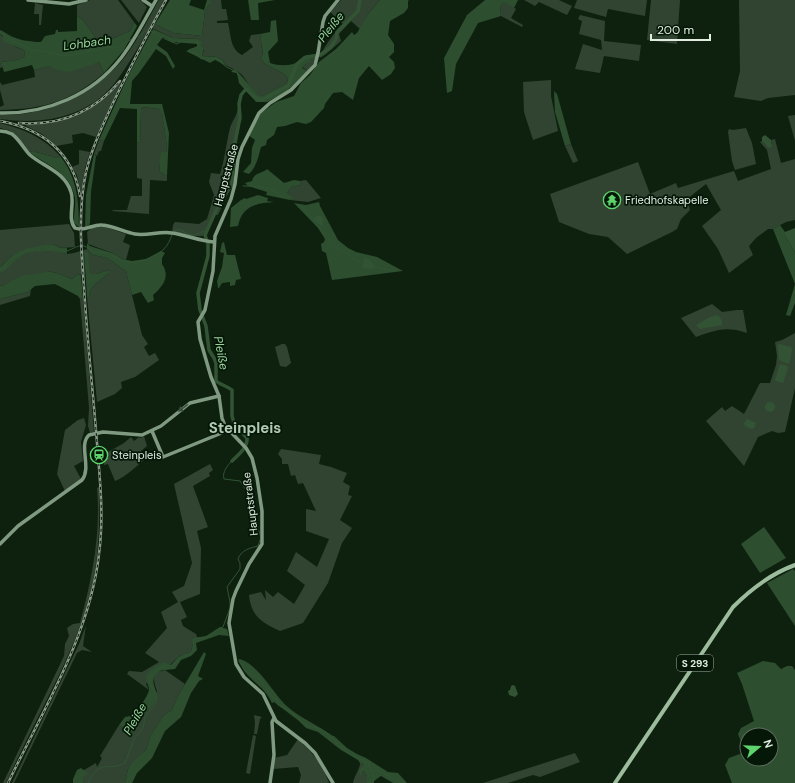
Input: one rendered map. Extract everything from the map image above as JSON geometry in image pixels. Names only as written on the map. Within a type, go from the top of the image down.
[{"type":"main road","points":[[28,0],[69,4],[86,0]]},
{"type":"main road","points":[[145,1],[155,0]]},
{"type":"main road","points":[[0,113],[34,110],[63,102],[81,93],[95,83],[121,59],[155,0]]},
{"type":"main road","name":"Hauptstraße","points":[[274,718],[263,694],[244,677],[238,668],[235,660],[229,627],[233,599],[236,591],[249,564],[263,541],[262,511],[257,476],[252,458],[245,447],[227,431],[222,418],[219,396],[212,382],[200,339],[198,322],[205,310],[215,263],[214,242],[217,230],[231,199],[238,158],[242,147],[259,114],[270,103],[291,90],[312,70],[318,58],[323,22],[338,0]]},
{"type":"main road","points":[[145,1],[152,6]]},
{"type":"main road","points":[[0,131],[8,132],[15,136],[30,154],[56,172],[67,183],[73,198],[72,222],[74,227],[80,229],[101,224],[139,235],[173,233],[214,242]]},
{"type":"main road","points":[[0,544],[18,526],[82,480],[85,475],[85,441],[87,436],[102,432],[142,435],[161,426],[190,403],[219,396]]},
{"type":"main road","points":[[152,430],[163,457],[227,431]]},
{"type":"main road","name":"S 293","points":[[614,783],[733,607],[763,580],[795,565]]},
{"type":"main road","points":[[270,783],[274,755],[272,722],[274,718],[315,753],[333,783]]},
{"type":"shaded area","points":[[90,0],[118,0],[134,22],[130,31],[100,44],[83,20],[77,16],[77,5]]},
{"type":"shaded area","points":[[121,0],[140,0],[147,7],[139,23]]},
{"type":"shaded area","points":[[159,0],[165,0],[153,23],[174,33],[202,36],[205,11],[210,4],[210,0],[221,0],[222,9],[226,9],[228,20],[217,21],[217,23],[228,23],[235,49],[242,55],[253,47],[249,41],[251,35],[260,34],[263,56],[260,57],[265,64],[284,74],[288,78],[287,83],[262,96],[259,96],[242,75],[236,70],[225,65],[223,60],[217,57],[202,56],[204,50],[198,39],[173,38],[150,27],[129,63],[114,84],[103,96],[90,105],[77,112],[47,120],[16,121],[0,119],[0,115],[34,112],[50,108],[81,95],[95,86],[126,56]]},
{"type":"shaded area","points":[[170,0],[191,0],[189,5],[204,10],[207,0],[210,0],[210,4],[205,11],[202,36],[174,33],[155,24]]},
{"type":"shaded area","points":[[248,0],[275,0],[258,3],[259,20],[251,20]]},
{"type":"shaded area","points":[[341,0],[380,0],[368,14],[360,29],[351,21],[339,34],[341,41],[320,58],[336,31],[343,24],[330,12]]},
{"type":"shaded area","points":[[380,0],[409,0],[408,8],[404,13],[390,21],[388,35],[394,44],[394,52],[389,57],[394,62],[395,68],[391,74],[382,80],[369,66],[359,78],[353,100],[342,92],[333,93],[325,104],[324,108],[311,122],[306,124],[297,122],[277,127],[274,135],[267,140],[266,145],[261,147],[252,171],[249,174],[243,172],[251,163],[252,148],[255,140],[248,135],[261,113],[276,102],[294,96],[301,83],[310,75],[319,62],[336,49],[352,32],[354,35],[357,33],[368,14]]},
{"type":"shaded area","points":[[485,0],[518,0],[514,8],[503,2],[500,7],[501,16],[478,23],[456,64],[452,91],[447,93],[444,58],[467,15]]},
{"type":"shaded area","points":[[524,0],[559,0],[572,6],[567,15],[539,2],[535,6]]},
{"type":"shaded area","points":[[577,0],[647,0],[645,16],[608,9],[606,17],[574,8]]},
{"type":"shaded area","points":[[651,0],[680,0],[677,44],[647,40]]},
{"type":"shaded area","points":[[739,0],[795,0],[795,95],[768,98],[761,101],[734,97],[740,71]]},
{"type":"shaded area","points":[[503,1],[516,9],[511,18],[523,25],[522,27],[501,16],[500,7]]},
{"type":"shaded area","points":[[35,3],[43,5],[41,25],[39,25],[39,14],[34,14]]},
{"type":"shaded area","points":[[580,15],[605,21],[604,41],[641,45],[639,61],[604,56],[600,73],[575,69],[583,44],[602,50],[601,40],[579,34],[582,21],[578,19]]},
{"type":"shaded area","points":[[77,16],[83,20],[100,44],[130,31],[134,22],[137,26],[124,50],[104,73],[99,62],[69,72],[57,70],[50,66],[34,70],[32,65],[4,72],[1,62],[17,60],[25,56],[24,50],[2,41],[3,36],[0,34],[0,30],[13,37],[28,41],[41,42],[45,36],[55,34],[56,30],[58,30],[58,32],[77,31]]},
{"type":"shaded area","points":[[276,20],[278,41],[268,52],[270,63],[290,65],[311,55],[312,59],[302,68],[308,71],[286,92],[267,102],[256,102],[239,83],[237,73],[231,72],[234,69],[237,71],[259,96],[262,96],[287,83],[288,78],[284,74],[265,64],[260,57],[263,55],[260,34],[270,32],[271,21]]},
{"type":"shaded area","points":[[153,29],[173,38],[198,39],[202,42],[201,45],[204,48],[202,56],[217,57],[223,60],[225,65],[215,60],[210,63],[186,51],[198,46],[197,44],[172,42],[163,37],[157,45],[167,52],[175,66],[173,69],[166,56],[156,49],[132,81],[130,104],[162,104],[169,133],[167,176],[160,172],[159,162],[161,152],[166,152],[167,147],[162,113],[159,109],[142,107],[140,142],[137,143],[137,109],[120,108],[104,141],[99,140],[129,74]]},
{"type":"shaded area","points":[[0,34],[16,47],[24,50],[25,56],[17,60],[1,62],[3,67],[0,68]]},
{"type":"shaded area","points":[[317,54],[308,71],[302,67],[312,59],[311,55]]},
{"type":"shaded area","points":[[99,62],[104,73],[80,91],[68,97],[43,106],[0,110],[0,107],[4,105],[0,90],[0,82],[2,85],[35,77],[34,70],[50,66]]},
{"type":"shaded area","points":[[551,80],[551,96],[558,131],[533,140],[524,112],[523,82]]},
{"type":"shaded area","points":[[120,82],[121,83],[96,137],[83,133],[72,135],[73,143],[56,146],[42,134],[26,126],[66,119],[89,109]]},
{"type":"shaded area","points":[[554,91],[557,94],[571,144],[565,146],[555,112]]},
{"type":"shaded area","points":[[142,107],[159,109],[162,112],[167,147],[166,152],[159,162],[160,172],[167,176],[167,181],[150,180],[149,214],[112,211],[127,210],[131,196],[142,196],[142,179],[137,178],[137,143],[140,142]]},
{"type":"shaded area","points":[[238,108],[241,109],[240,125],[232,185],[218,215],[214,215],[203,236],[172,232],[175,222],[199,224],[207,219],[214,195],[209,182],[211,173],[220,174],[230,128],[237,114]]},
{"type":"shaded area","points":[[795,115],[795,141],[788,116]]},
{"type":"shaded area","points":[[0,123],[33,135],[47,144],[60,156],[57,158],[33,151],[29,152],[15,134],[0,128]]},
{"type":"shaded area","points":[[746,128],[752,143],[756,164],[735,170],[732,161],[728,132],[729,129],[733,130]]},
{"type":"shaded area","points":[[765,135],[771,140],[772,146],[769,148],[762,141],[762,137]]},
{"type":"shaded area","points":[[775,139],[781,163],[795,159],[795,220],[786,222],[773,229],[768,229],[756,238],[749,246],[753,255],[729,273],[718,249],[702,226],[721,210],[706,184],[687,199],[690,210],[681,219],[677,229],[627,254],[608,237],[589,234],[559,222],[550,194],[638,162],[650,194],[676,183],[678,188],[734,171],[738,181],[771,169],[767,150],[760,142],[762,141],[766,145],[772,144],[771,140]]},
{"type":"shaded area","points":[[99,140],[104,141],[101,151],[99,151],[97,156],[94,154]]},
{"type":"shaded area","points":[[571,144],[578,161],[573,163],[565,146]]},
{"type":"shaded area","points":[[79,150],[90,152],[85,168],[81,194],[77,175],[72,167],[79,164]]},
{"type":"shaded area","points":[[33,151],[57,158],[60,156],[66,164],[76,190],[79,227],[74,223],[75,198],[73,189],[69,182],[57,170],[29,152]]},
{"type":"shaded area","points":[[94,154],[96,156],[91,192],[90,223],[85,227],[86,195]]},
{"type":"shaded area","points":[[267,169],[284,183],[294,180],[300,181],[301,185],[291,187],[287,193],[294,198],[290,200],[266,195],[267,192],[248,186],[245,183],[252,181],[254,176]]},
{"type":"shaded area","points":[[306,180],[321,198],[308,202],[290,200],[293,198],[287,193],[291,187],[301,185],[300,181]]},
{"type":"shaded area","points":[[258,195],[268,198],[267,201],[274,202],[261,203],[251,207],[243,214],[238,226],[230,227],[231,208],[245,198]]},
{"type":"shaded area","points":[[319,202],[338,240],[356,252],[377,257],[403,271],[332,280],[326,253],[322,251],[321,244],[325,239],[318,228],[294,203],[306,205]]},
{"type":"shaded area","points":[[319,215],[323,220],[323,225],[321,226],[314,220],[315,217]]},
{"type":"shaded area","points":[[69,224],[74,233],[75,247],[63,248],[52,244],[12,256],[0,267],[0,230]]},
{"type":"shaded area","points":[[780,225],[795,252],[795,284],[773,229]]},
{"type":"shaded area","points":[[103,226],[126,234],[123,242],[130,245],[126,260],[115,254],[88,244],[87,232],[93,227]]},
{"type":"shaded area","points":[[795,228],[795,252],[785,236],[785,232]]},
{"type":"shaded area","points":[[224,242],[227,255],[235,255],[241,279],[236,280],[235,285],[230,286],[230,282],[222,283],[218,288],[217,281],[222,267],[224,253],[220,252],[222,243]]},
{"type":"shaded area","points":[[87,243],[90,246],[115,254],[122,259],[132,261],[146,259],[161,251],[165,253],[162,258],[162,264],[166,273],[162,285],[153,295],[154,300],[148,303],[141,292],[132,295],[126,271],[107,258],[93,255],[87,249]]},
{"type":"shaded area","points":[[52,244],[62,248],[67,248],[67,254],[49,251],[36,251],[19,258],[0,274],[0,267],[16,253],[31,248]]},
{"type":"shaded area","points":[[87,249],[93,255],[107,258],[126,271],[142,335],[148,344],[144,347],[149,356],[155,353],[159,360],[135,377],[121,382],[122,388],[115,394],[97,402],[87,297],[89,297],[93,286],[109,273],[109,270],[96,274],[90,274],[84,253],[85,274],[77,275],[72,279],[47,271],[39,275],[21,276],[9,284],[0,286],[0,274],[19,257],[30,252],[53,250],[67,254]]},
{"type":"shaded area","points":[[84,252],[88,252],[90,274],[96,274],[109,270],[109,273],[93,286],[89,297],[87,297]]},
{"type":"shaded area","points":[[364,258],[371,261],[376,267],[373,269],[362,268]]},
{"type":"shaded area","points":[[47,271],[72,279],[77,275],[81,275],[83,298],[80,299],[78,296],[55,284],[35,286],[28,292],[0,299],[0,286],[21,276]]},
{"type":"shaded area","points":[[795,284],[795,303],[790,316],[786,315]]},
{"type":"shaded area","points":[[31,289],[30,296],[0,305],[0,299],[28,292]]},
{"type":"shaded area","points":[[83,298],[94,432],[90,433],[88,426],[89,408],[80,299]]},
{"type":"shaded area","points":[[712,304],[722,312],[743,310],[747,333],[727,329],[710,332],[696,337],[681,318]]},
{"type":"shaded area","points":[[717,315],[722,321],[722,325],[700,329],[696,325],[708,318]]},
{"type":"shaded area","points":[[795,333],[795,388],[785,432],[778,433],[772,431],[758,437],[744,466],[706,421],[722,407],[725,411],[732,406],[744,414],[760,383],[770,383],[776,365],[777,356],[775,342]]},
{"type":"shaded area","points":[[285,344],[287,347],[291,363],[286,367],[280,366],[275,347]]},
{"type":"shaded area","points":[[779,344],[791,347],[792,349],[789,364],[779,360]]},
{"type":"shaded area","points":[[780,364],[787,366],[788,368],[783,383],[775,380]]},
{"type":"shaded area","points":[[768,402],[772,402],[775,407],[772,412],[768,412],[765,409],[765,405]]},
{"type":"shaded area","points":[[84,418],[86,425],[81,442],[83,461],[74,466],[81,479],[65,491],[57,474],[65,430],[78,420]]},
{"type":"shaded area","points":[[747,419],[756,423],[754,428],[751,429],[745,426],[744,423]]},
{"type":"shaded area","points":[[144,436],[147,446],[141,451],[147,457],[128,474],[115,481],[108,464],[104,465],[103,455],[124,443],[131,437],[134,441],[139,437],[141,438]]},
{"type":"shaded area","points":[[281,449],[321,455],[319,464],[347,473],[343,482],[350,486],[348,495],[352,496],[340,520],[352,528],[342,543],[328,583],[303,623],[280,631],[258,618],[252,608],[249,595],[261,592],[266,600],[265,590],[273,597],[278,592],[294,604],[305,585],[287,571],[296,552],[317,567],[329,539],[306,531],[306,509],[316,511],[303,483],[298,484],[295,475],[291,476],[288,464],[282,464],[282,459],[278,454]]},
{"type":"shaded area","points":[[210,464],[213,470],[209,473],[210,476],[193,486],[208,527],[197,531],[201,548],[200,594],[180,602],[187,617],[181,620],[183,626],[196,634],[197,637],[194,639],[191,652],[178,657],[170,665],[165,662],[146,684],[149,690],[127,674],[129,671],[142,672],[159,662],[145,653],[167,628],[161,612],[178,602],[172,592],[184,586],[192,563],[174,484]]},
{"type":"shaded area","points":[[99,487],[98,551],[92,588],[86,610],[60,673],[6,783],[3,783],[64,656],[65,644],[69,636],[67,628],[73,624],[80,623],[92,573],[97,539],[97,488]]},
{"type":"shaded area","points":[[764,527],[786,558],[760,573],[741,544]]},
{"type":"shaded area","points":[[793,569],[795,571],[795,626],[767,583]]},
{"type":"shaded area","points":[[86,625],[83,646],[92,652],[82,650],[77,653],[14,783],[12,783],[79,644]]},
{"type":"shaded area","points":[[220,627],[227,629],[229,636],[219,635],[196,643],[197,650],[191,656],[181,660],[175,669],[162,670],[154,679],[157,695],[153,705],[123,728],[119,725],[125,717],[131,716],[139,708],[148,693],[149,688],[146,678],[149,672],[165,662],[171,665],[178,657],[191,652],[194,638],[206,636]]},
{"type":"shaded area","points":[[204,652],[206,654],[198,676],[203,679],[199,681],[191,693],[181,717],[165,731],[152,758],[137,773],[132,783],[125,783],[128,769],[132,763],[146,750],[150,736],[164,715],[172,710],[178,696]]},
{"type":"shaded area","points":[[238,659],[250,664],[256,669],[280,699],[292,710],[334,736],[347,748],[357,754],[388,772],[398,773],[407,783],[393,783],[381,776],[374,781],[374,783],[367,783],[367,776],[363,771],[358,772],[364,765],[341,750],[318,732],[306,728],[274,702],[272,703],[264,691],[245,672]]},
{"type":"shaded area","points":[[763,661],[775,663],[781,669],[787,666],[792,666],[795,670],[795,783],[732,783],[725,765],[729,758],[739,754],[739,767],[779,767],[779,727],[743,727],[754,721],[737,673]]},
{"type":"shaded area","points":[[165,670],[185,684],[172,710],[164,715],[150,736],[146,750],[128,769],[125,783],[83,783],[84,770],[96,763],[97,767],[102,758],[100,756],[119,725],[123,728],[144,712],[157,691],[154,680],[155,675],[160,671]]},
{"type":"shaded area","points":[[513,685],[515,686],[518,694],[515,697],[509,695],[508,691]]},
{"type":"shaded area","points":[[254,715],[262,717],[260,719],[257,734],[254,734]]},
{"type":"shaded area","points":[[253,735],[256,736],[250,774],[246,773]]},
{"type":"shaded area","points":[[298,739],[308,749],[324,770],[329,783],[299,783],[301,775],[298,767],[273,769],[274,758],[287,755]]},
{"type":"shaded area","points":[[575,753],[580,762],[540,777],[533,775],[508,783],[483,783]]},
{"type":"shaded area","points":[[360,763],[365,765],[359,771],[363,771],[367,776],[367,783],[353,783],[359,768]]},
{"type":"shaded area","points":[[81,768],[89,774],[84,776],[83,783],[73,783],[77,770]]},
{"type":"waterway","name":"Pleiße","points":[[232,461],[245,447],[247,438],[234,423],[232,416],[232,390],[216,381],[216,363],[209,350],[206,326],[200,310],[198,293],[208,256],[208,244],[205,235],[218,206],[232,184],[234,146],[240,118],[239,104],[241,95],[246,89],[257,99],[262,100],[288,86],[297,64],[304,58],[320,55],[331,47],[336,39],[337,32],[358,11],[360,0]]},
{"type":"waterway","name":"Lohbach","points":[[138,37],[149,29]]},
{"type":"waterway","name":"Lohbach","points":[[151,31],[177,44],[182,41],[197,42],[198,46],[189,50],[189,52],[197,54],[202,59],[206,57],[211,60],[216,58],[225,66],[236,72],[239,76],[240,82],[246,89]]},
{"type":"waterway","name":"Lohbach","points":[[0,32],[13,41],[34,51],[37,50],[66,56],[105,48],[118,47],[132,39]]},
{"type":"waterway","points":[[243,186],[254,186],[269,189],[283,197]]},
{"type":"waterway","points":[[302,207],[332,243]]},
{"type":"waterway","points":[[174,232],[177,229],[193,235],[206,231]]},
{"type":"waterway","points":[[0,270],[5,268],[8,262],[29,249],[41,251],[53,246],[63,251],[84,246],[96,253],[107,253],[126,262],[138,262],[150,258],[164,249],[170,241],[172,235]]},
{"type":"waterway","points":[[335,246],[361,262]]},
{"type":"waterway","points":[[375,267],[394,271]]},
{"type":"waterway","name":"Pleiße","points":[[232,461],[224,472],[224,479],[240,481],[248,493],[252,496],[254,514],[260,535]]},
{"type":"waterway","name":"Pleiße","points":[[88,783],[92,775],[100,768],[125,763],[134,739],[143,728],[145,717],[156,703],[156,696],[149,681],[154,672],[165,666],[171,666],[182,656],[191,653],[194,649],[193,640],[195,638],[210,636],[223,627],[230,608],[227,587],[240,569],[238,559],[239,556],[244,551],[258,546],[260,540]]},
{"type":"waterway","points":[[239,662],[245,671],[258,677],[274,699],[277,698],[278,705],[289,711],[305,725],[321,729],[339,746],[343,747],[356,758],[369,763],[371,772],[378,770],[401,783]]},
{"type":"waterway","points":[[361,775],[360,770],[366,765],[365,761]]},
{"type":"waterway","points":[[372,773],[374,780]]},
{"type":"railway","points":[[8,783],[63,672],[86,614],[94,584],[99,554],[101,498],[82,258],[81,215],[83,186],[88,163],[113,103],[166,0]]},
{"type":"railway","points":[[19,123],[48,122],[75,115],[99,101],[120,81]]},
{"type":"railway","points":[[0,121],[29,130],[53,145],[63,155],[70,167],[76,180],[80,196]]},
{"type":"place","name":"Friedhofskapelle","points":[[612,200]]},
{"type":"place","name":"Steinpleis","points":[[99,455]]},
{"type":"district","name":"Steinpleis","points":[[245,428]]}]
